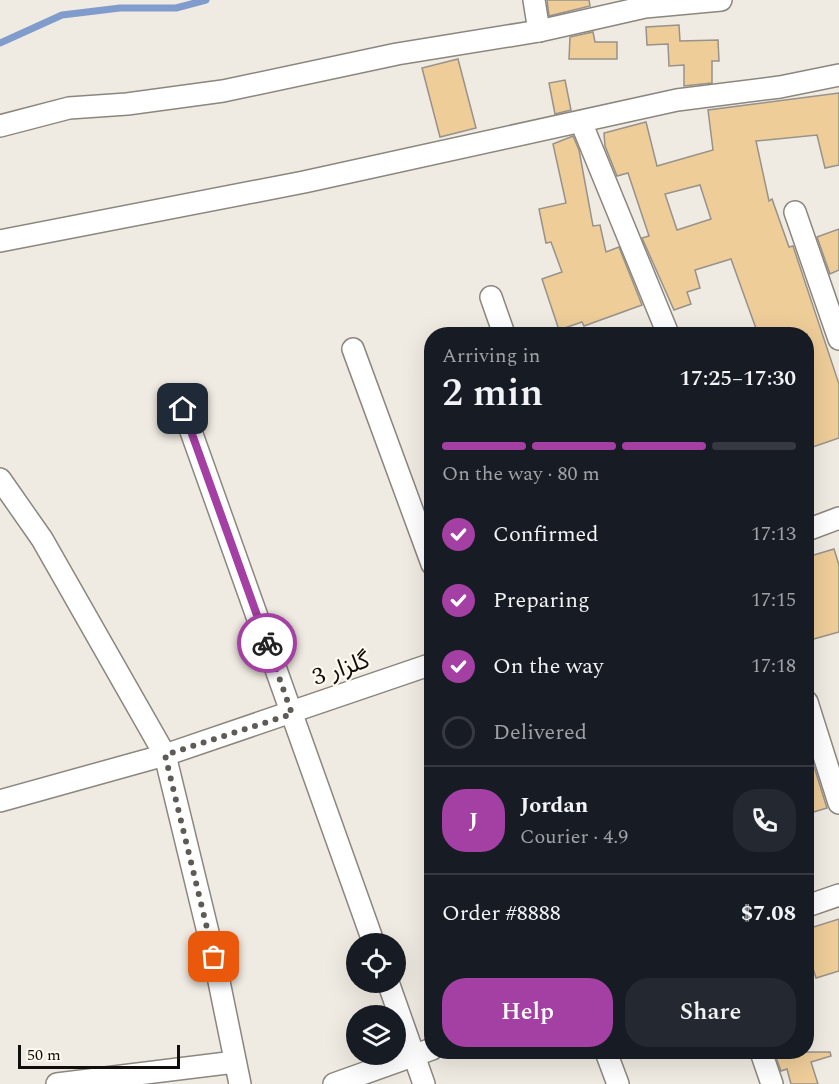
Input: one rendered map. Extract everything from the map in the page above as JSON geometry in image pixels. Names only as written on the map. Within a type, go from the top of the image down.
[{"type":"street","points":[[534,0],[539,30]]},
{"type":"street","points":[[0,126],[69,108],[127,104],[223,91],[397,54],[539,30],[644,4],[721,0]]},
{"type":"street","points":[[0,241],[292,184],[677,100],[780,87],[839,75]]},
{"type":"street","points":[[581,122],[665,327]]},
{"type":"street","points":[[795,212],[839,339]]},
{"type":"street","points":[[491,297],[502,327]]},
{"type":"street","points":[[353,349],[424,542]]},
{"type":"street","points":[[183,409],[370,933]]},
{"type":"street","points":[[0,479],[42,539],[165,755],[214,957],[240,1084]]},
{"type":"street","points":[[814,527],[839,518]]},
{"type":"street","name":"گلزار 3","points":[[0,801],[165,755],[292,714],[424,667]]},
{"type":"street","points":[[814,724],[839,803]]},
{"type":"street","points":[[814,904],[839,895]]},
{"type":"street","points":[[393,993],[423,1053],[424,1084]]},
{"type":"street","points":[[334,1084],[423,1053]]},
{"type":"street","points":[[609,1059],[618,1084]]},
{"type":"street","points":[[763,1059],[772,1084]]},
{"type":"street","points":[[57,1084],[235,1062]]},
{"type":"building","points":[[547,0],[589,0],[590,6],[549,16]]},
{"type":"building","points":[[679,25],[680,41],[718,40],[719,61],[712,61],[712,83],[684,86],[684,65],[669,66],[668,44],[647,45],[646,27]]},
{"type":"building","points":[[593,32],[595,42],[617,42],[617,59],[569,59],[570,37]]},
{"type":"building","points":[[458,59],[476,128],[440,137],[422,68]]},
{"type":"building","points":[[565,80],[571,110],[555,114],[549,83]]},
{"type":"building","points":[[839,93],[839,165],[825,168],[817,135],[756,141],[769,201],[772,199],[789,247],[793,246],[839,384],[839,438],[814,447],[814,327],[755,327],[731,259],[695,270],[700,288],[687,292],[691,304],[674,310],[642,238],[649,236],[628,173],[617,176],[605,146],[604,133],[646,122],[657,166],[713,150],[708,110]],"holes":[[[700,185],[711,219],[677,230],[665,194]]]},
{"type":"building","points":[[573,136],[579,150],[593,226],[600,225],[606,252],[619,247],[642,305],[584,326],[582,322],[568,327],[558,327],[542,279],[562,272],[551,242],[546,243],[539,209],[566,203],[553,144]]},
{"type":"building","points":[[839,229],[839,270],[830,274],[817,237]]},
{"type":"building","points":[[834,549],[839,565],[839,632],[814,639],[814,555]]},
{"type":"building","points":[[814,766],[827,808],[814,812]]},
{"type":"building","points":[[839,919],[839,971],[816,978],[814,972],[814,927]]},
{"type":"building","points":[[814,1052],[830,1052],[831,1056],[811,1062],[818,1084],[791,1084],[787,1069],[781,1071],[777,1059],[814,1059]]},
{"type":"waterway","points":[[0,43],[62,15],[120,8],[176,8],[206,0]]},
{"type":"way so far","points":[[214,957],[165,755],[292,714],[267,643]]},
{"type":"route","points":[[183,409],[267,643]]}]
